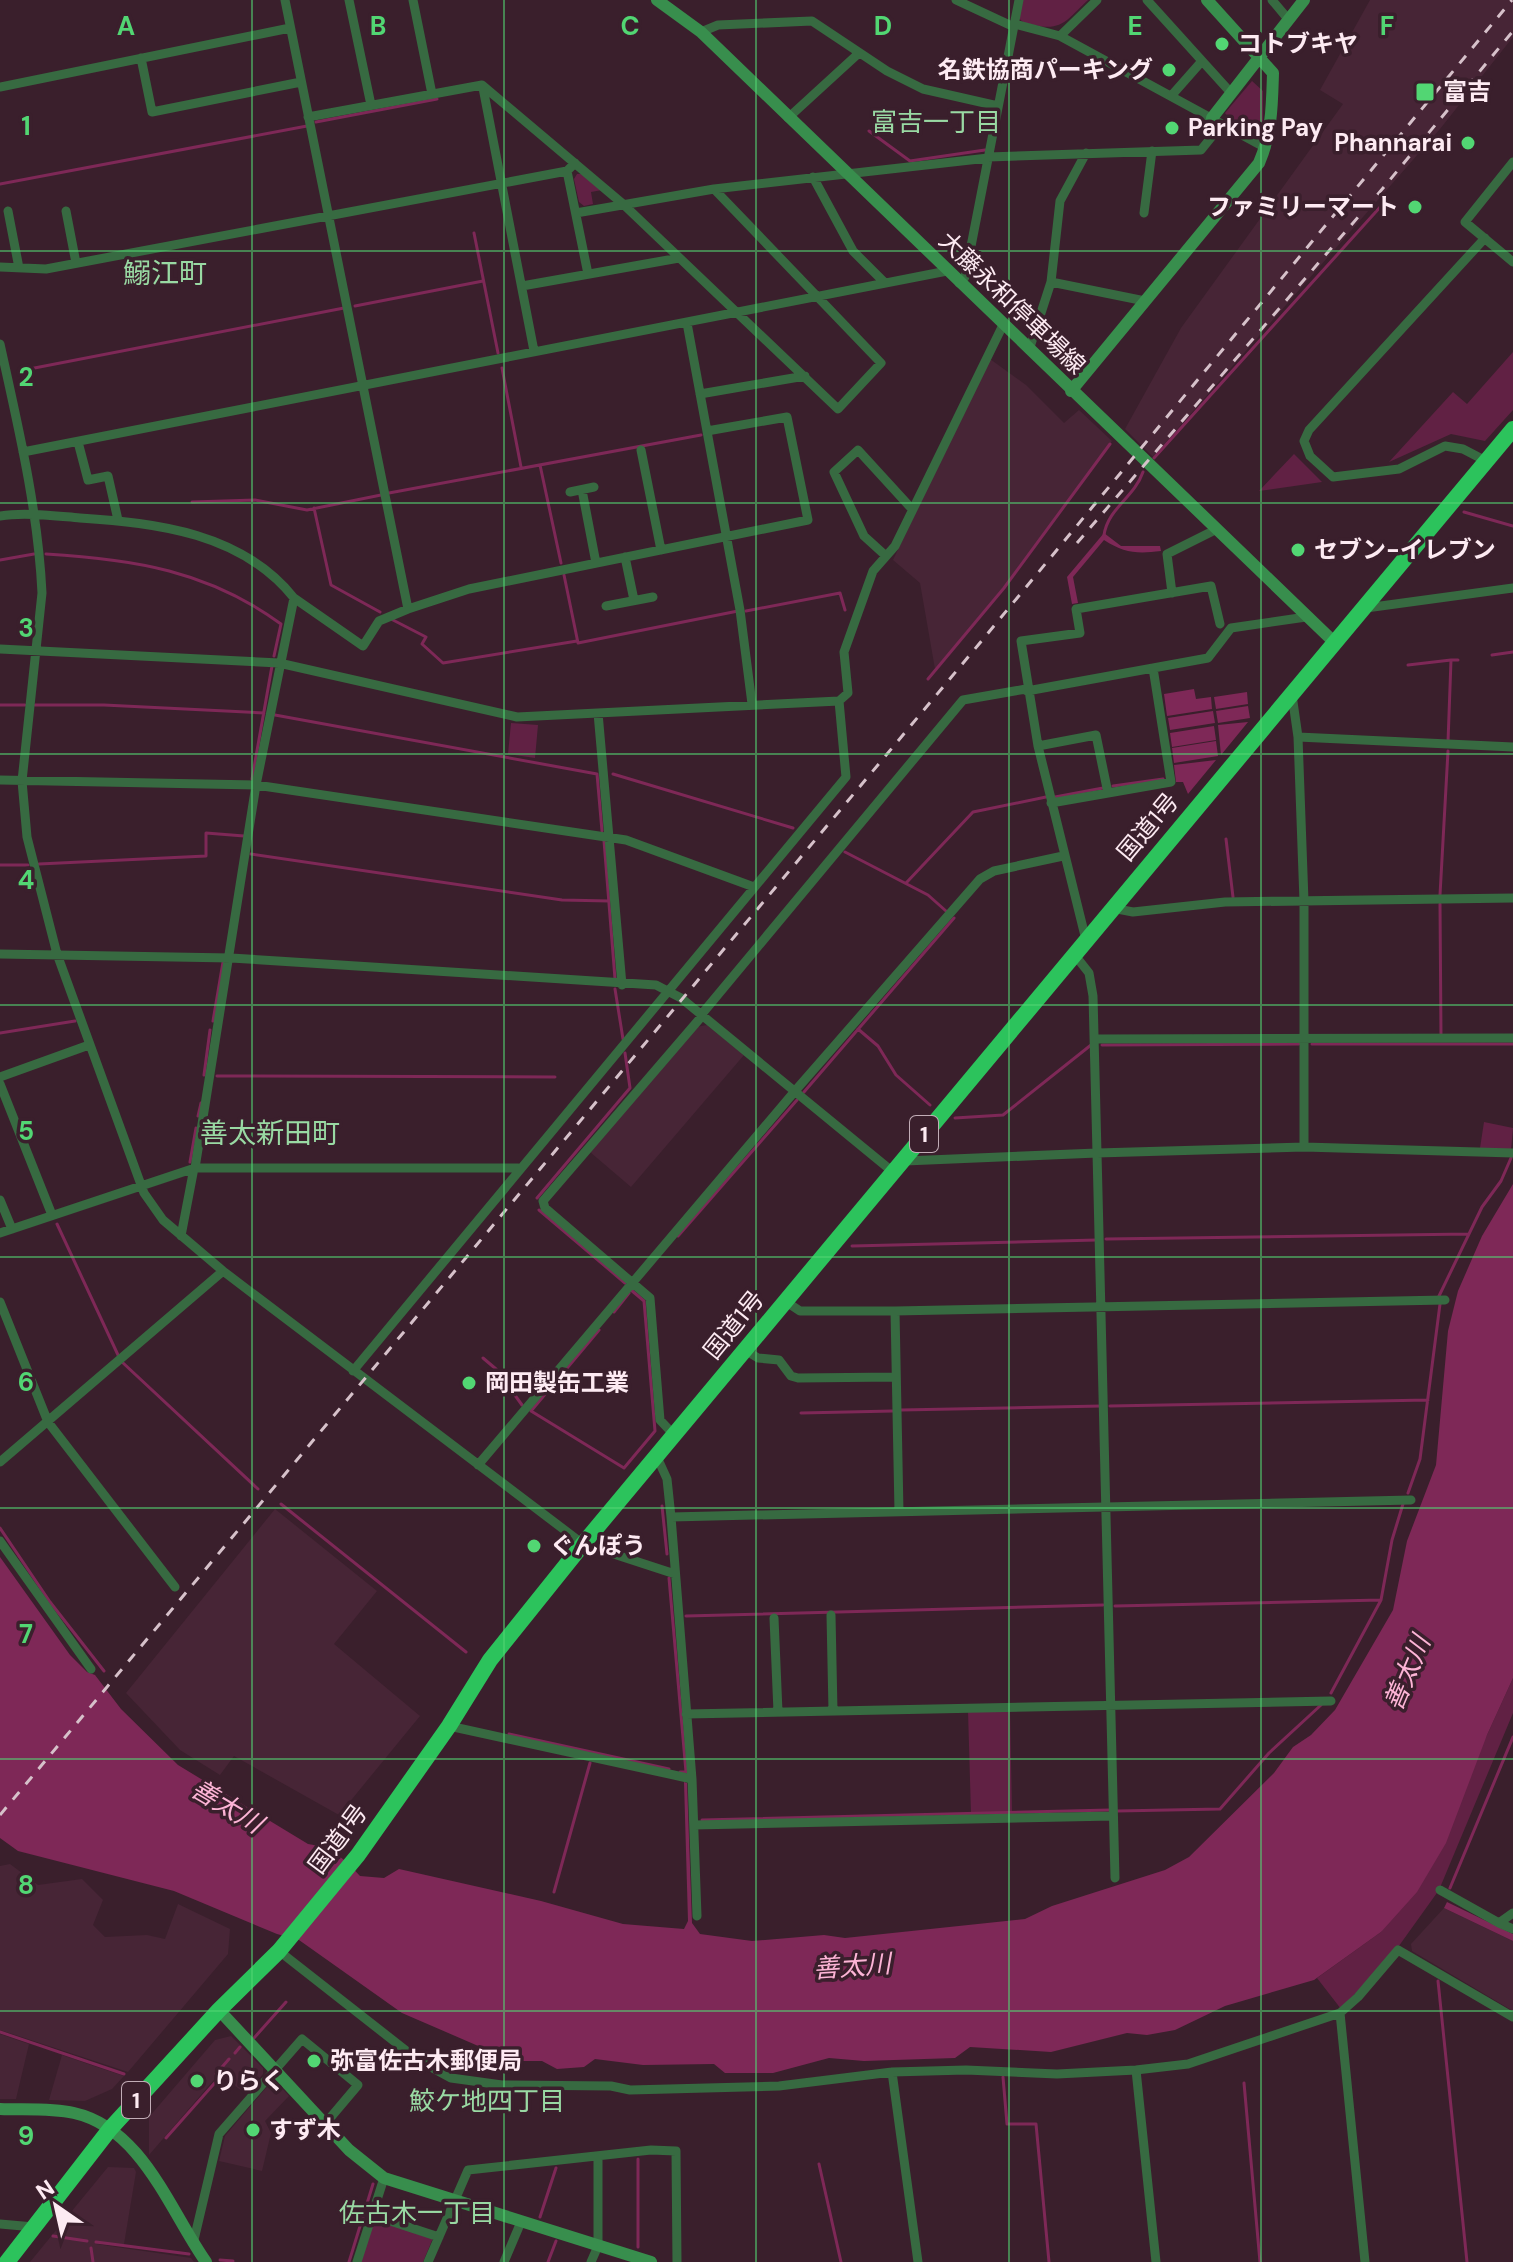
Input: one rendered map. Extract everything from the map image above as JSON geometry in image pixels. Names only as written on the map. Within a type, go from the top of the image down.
[{"type":"highway","name":"国道1号","points":[[7,2262],[110,2129],[219,2010],[279,1951],[358,1855],[449,1726],[490,1660],[583,1544],[1513,429]]},
{"type":"main road","name":"大藤永和停車場線","points":[[657,0],[701,32],[1334,642]]},
{"type":"main road","points":[[1071,391],[1259,163],[1266,148],[1272,125],[1273,73],[1207,0]]},
{"type":"main road","points":[[1217,121],[1258,55],[1304,0]]},
{"type":"main road","points":[[219,2010],[364,2165],[384,2178],[651,2262]]},
{"type":"main road","points":[[0,2109],[72,2113],[110,2129],[132,2148],[206,2262]]},
{"type":"street","points":[[285,0],[408,609]]},
{"type":"street","points":[[349,0],[371,105]]},
{"type":"street","points":[[413,0],[432,94]]},
{"type":"street","points":[[956,0],[1014,25],[1060,36],[1266,148]]},
{"type":"street","points":[[959,283],[965,277],[1019,0]]},
{"type":"street","points":[[1060,36],[1097,0]]},
{"type":"street","points":[[1147,0],[1232,94]]},
{"type":"street","points":[[1272,0],[1288,19]]},
{"type":"street","points":[[701,32],[718,25],[812,21],[859,53],[923,89],[998,106]]},
{"type":"street","points":[[0,87],[290,28]]},
{"type":"street","points":[[788,118],[859,53]]},
{"type":"street","points":[[141,58],[152,112],[301,82]]},
{"type":"street","points":[[1172,95],[1202,61]]},
{"type":"street","points":[[308,117],[482,85]]},
{"type":"street","points":[[482,85],[623,204],[838,409],[881,363],[714,189]]},
{"type":"street","points":[[482,85],[504,183],[534,351]]},
{"type":"street","points":[[576,213],[714,189],[988,158],[1201,150],[1217,121]]},
{"type":"street","points":[[1144,213],[1152,151]]},
{"type":"street","points":[[1029,350],[1051,282],[1060,201],[1086,153]]},
{"type":"street","points":[[1513,162],[1465,222],[1513,262]]},
{"type":"street","points":[[0,267],[46,269],[331,218],[567,171],[575,163]]},
{"type":"street","points":[[567,171],[588,274]]},
{"type":"street","points":[[813,177],[853,251],[885,283]]},
{"type":"street","points":[[8,211],[19,268]]},
{"type":"street","points":[[66,211],[76,263]]},
{"type":"street","points":[[1485,238],[1309,430],[1304,441],[1310,456],[1333,477],[1399,469],[1445,446],[1463,449],[1486,461]]},
{"type":"street","points":[[522,286],[679,258]]},
{"type":"street","points":[[23,452],[947,271]]},
{"type":"street","points":[[1051,282],[1145,301]]},
{"type":"street","points":[[687,323],[740,610],[752,704]]},
{"type":"street","points":[[0,649],[279,663],[517,717],[839,701],[848,693],[844,652],[873,571],[895,546],[1003,325]]},
{"type":"street","points":[[0,344],[35,516],[42,593],[22,781],[33,870],[57,954],[141,1185],[163,1220],[223,1271],[583,1544],[675,1574]]},
{"type":"street","points":[[700,394],[805,376]]},
{"type":"street","points":[[0,516],[118,520],[184,531],[230,547],[272,574],[294,598],[363,646],[379,621],[469,589],[808,520],[787,417],[707,431]]},
{"type":"street","points":[[78,442],[88,480],[108,476],[118,520]]},
{"type":"street","points":[[641,450],[661,550]]},
{"type":"street","points":[[886,556],[864,536],[834,472],[858,450],[912,509]]},
{"type":"street","points":[[570,492],[594,487]]},
{"type":"street","points":[[582,490],[596,563]]},
{"type":"street","points":[[1172,593],[1167,554],[1215,530]]},
{"type":"street","points":[[625,557],[634,600]]},
{"type":"street","points":[[1086,940],[1038,746],[1021,641],[1080,633],[1076,609],[1211,586],[1220,624]]},
{"type":"street","points":[[1363,609],[1513,588]]},
{"type":"street","points":[[606,606],[653,597]]},
{"type":"street","points":[[181,1236],[231,958],[256,785],[294,598]]},
{"type":"street","points":[[675,1436],[660,1420],[650,1298],[545,1208],[543,1201],[963,700],[1208,658],[1231,628],[1306,617]]},
{"type":"street","points":[[1051,803],[1171,782],[1153,668]]},
{"type":"street","points":[[1292,693],[1298,737],[1304,901],[1304,1147]]},
{"type":"street","points":[[353,1371],[518,1168],[846,777],[839,701]]},
{"type":"street","points":[[598,713],[622,985]]},
{"type":"street","points":[[1038,746],[1096,735],[1108,793]]},
{"type":"street","points":[[1298,737],[1513,747]]},
{"type":"street","points":[[0,780],[256,785],[611,837],[754,887]]},
{"type":"street","points":[[478,1465],[795,1091],[980,879],[994,871],[1063,856]]},
{"type":"street","points":[[1112,908],[1133,912],[1225,902],[1513,898]]},
{"type":"street","points":[[0,954],[231,958],[656,985],[670,989],[795,1091],[897,1166],[1097,1153],[1304,1147],[1513,1153]]},
{"type":"street","points":[[1074,954],[1089,973],[1096,1039],[1115,1878]]},
{"type":"street","points":[[1096,1039],[1513,1038]]},
{"type":"street","points":[[0,1077],[89,1045]]},
{"type":"street","points":[[0,1084],[52,1215]]},
{"type":"street","points":[[0,1233],[194,1168],[518,1168]]},
{"type":"street","points":[[0,1200],[12,1229]]},
{"type":"street","points":[[0,1462],[223,1271]]},
{"type":"street","points":[[785,1301],[800,1311],[895,1311],[1445,1300]]},
{"type":"street","points":[[0,1302],[48,1422],[175,1587]]},
{"type":"street","points":[[895,1311],[899,1512]]},
{"type":"street","points":[[745,1350],[758,1358],[779,1360],[791,1376],[798,1378],[896,1377]]},
{"type":"street","points":[[657,1457],[667,1479],[671,1517],[692,1779],[697,1916]]},
{"type":"street","points":[[671,1517],[1411,1500]]},
{"type":"street","points":[[0,1541],[91,1669]]},
{"type":"street","points":[[831,1615],[833,1711]]},
{"type":"street","points":[[774,1618],[778,1712]]},
{"type":"street","points":[[686,1714],[1331,1701]]},
{"type":"street","points":[[449,1726],[692,1779]]},
{"type":"street","points":[[694,1825],[1113,1816]]},
{"type":"street","points":[[1440,1890],[1513,1929]]},
{"type":"street","points":[[1499,1923],[1513,1913]]},
{"type":"street","points":[[279,1951],[418,2060],[458,2080],[502,2085],[645,2089],[779,2086],[892,2072],[966,2070],[1057,2074],[1188,2064],[1340,2013],[1358,1997],[1398,1950],[1513,2017]]},
{"type":"street","points":[[1340,2013],[1365,2262]]},
{"type":"street","points":[[193,2244],[219,2134],[302,2039],[358,2085],[325,2124]]},
{"type":"street","points":[[1136,2070],[1156,2262]]},
{"type":"street","points":[[892,2072],[918,2262]]},
{"type":"street","points":[[428,2262],[468,2170],[676,2151],[677,2262]]},
{"type":"street","points":[[591,2262],[598,2246],[598,2157]]},
{"type":"street","points":[[357,2262],[384,2178]]},
{"type":"street","points":[[372,2215],[439,2237]]},
{"type":"street","points":[[504,2262],[521,2222]]},
{"type":"street","points":[[0,2224],[34,2227]]},
{"type":"shaded area","points":[[1021,0],[1088,0],[1064,22],[1044,27],[1027,24],[1018,17]]},
{"type":"shaded area","points":[[1370,0],[1513,0],[1513,37],[1440,129],[1153,457],[1125,429],[1181,328],[1343,104],[1320,90]]},
{"type":"shaded area","points":[[1252,81],[1263,91],[1263,122],[1253,136],[1233,125],[1225,113]]},
{"type":"shaded area","points":[[577,174],[582,174],[602,190],[591,192],[593,204],[584,206],[579,202],[574,179]]},
{"type":"shaded area","points":[[1513,352],[1513,410],[1485,441],[1451,434],[1389,462],[1453,392],[1467,404]]},
{"type":"shaded area","points":[[990,359],[1026,385],[1064,423],[1079,410],[1112,441],[1004,588],[935,669],[920,583],[893,560]]},
{"type":"shaded area","points":[[1294,454],[1322,482],[1259,491]]},
{"type":"shaded area","points":[[511,723],[538,725],[535,758],[508,754]]},
{"type":"shaded area","points":[[707,1025],[744,1055],[631,1187],[590,1152],[696,1027]]},
{"type":"shaded area","points":[[1484,1122],[1513,1128],[1511,1150],[1480,1148]]},
{"type":"shaded area","points":[[275,1509],[377,1591],[334,1644],[420,1716],[339,1815],[234,1756],[220,1775],[180,1750],[126,1693]]},
{"type":"shaded area","points":[[1513,1678],[1513,1713],[1439,1890],[1396,1950],[1341,2009],[1317,1978],[1381,1932],[1487,1735]]},
{"type":"shaded area","points":[[1010,1710],[1012,1813],[971,1814],[968,1711]]},
{"type":"shaded area","points":[[10,1864],[38,1885],[82,1879],[103,1900],[93,1925],[105,1937],[147,1935],[165,1939],[178,1904],[230,1929],[228,1954],[128,2072],[0,2030],[0,1866]]},
{"type":"shaded area","points":[[1444,1908],[1513,1941],[1513,2011],[1412,1951],[1411,1944]]},
{"type":"shaded area","points":[[0,2034],[29,2044],[16,2099],[0,2099]]},
{"type":"shaded area","points":[[231,2036],[263,2068],[263,2074],[246,2094],[219,2074],[149,2155],[149,2117],[215,2040]]},
{"type":"shaded area","points":[[62,2055],[124,2076],[112,2089],[85,2101],[49,2100]]},
{"type":"shaded area","points":[[271,2082],[278,2084],[289,2096],[265,2121],[271,2133],[262,2171],[219,2161],[225,2136]]},
{"type":"shaded area","points":[[108,2167],[134,2168],[136,2172],[124,2244],[96,2244],[191,2258],[194,2262],[30,2262]]},
{"type":"shaded area","points":[[374,2220],[433,2238],[423,2262],[361,2262]]},
{"type":"water","points":[[1104,533],[1121,546],[1160,546],[1161,551],[1131,552],[1104,540],[1073,577],[1078,603],[1072,604],[1067,577]]},
{"type":"water","points":[[1194,689],[1196,699],[1211,697],[1212,709],[1167,716],[1164,694]]},
{"type":"water","points":[[1247,692],[1248,704],[1216,709],[1214,697]]},
{"type":"water","points":[[1248,706],[1250,718],[1218,723],[1216,711]]},
{"type":"water","points":[[1213,711],[1215,723],[1170,730],[1168,718]]},
{"type":"water","points":[[1248,722],[1221,755],[1218,725]]},
{"type":"water","points":[[1214,726],[1216,740],[1172,747],[1170,733]]},
{"type":"water","points":[[1216,741],[1218,756],[1174,763],[1172,748]]},
{"type":"water","points":[[1216,760],[1188,794],[1183,782],[1176,782],[1174,765]]},
{"type":"water","name":"善太川","points":[[1513,1184],[1513,1678],[1487,1735],[1446,1843],[1417,1892],[1381,1932],[1314,1980],[1225,2006],[1175,2030],[1147,2035],[1127,2033],[1051,2052],[970,2047],[955,2058],[864,2061],[829,2058],[773,2073],[725,2073],[714,2064],[643,2065],[595,2059],[584,2067],[557,2069],[542,2061],[513,2061],[402,2013],[299,1940],[277,1934],[174,1891],[18,1851],[0,1838],[0,1557],[70,1655],[87,1672],[95,1675],[121,1709],[178,1765],[308,1844],[337,1855],[360,1876],[384,1878],[399,1869],[541,1901],[623,1924],[684,1929],[688,1921],[684,1782],[687,1783],[692,1923],[700,1934],[752,1941],[824,1935],[845,1938],[1025,1919],[1052,1906],[1165,1870],[1189,1857],[1274,1773],[1293,1747],[1311,1735],[1335,1710],[1393,1610],[1407,1541],[1436,1465],[1448,1331],[1458,1291],[1482,1236]]},
{"type":"water","points":[[1447,1902],[1513,1934],[1513,1941],[1444,1908]]},
{"type":"waterway","points":[[316,122],[437,99]]},
{"type":"waterway","points":[[0,184],[307,126]]},
{"type":"waterway","points":[[869,131],[910,161],[985,150]]},
{"type":"waterway","points":[[1154,458],[1382,205]]},
{"type":"waterway","points":[[474,233],[498,353]]},
{"type":"waterway","points":[[355,306],[483,281]]},
{"type":"waterway","points":[[19,371],[344,308]]},
{"type":"waterway","points":[[502,368],[521,467]]},
{"type":"waterway","points":[[389,493],[701,435]]},
{"type":"waterway","points":[[928,679],[1004,588],[1110,444]]},
{"type":"waterway","points":[[540,465],[561,563]]},
{"type":"waterway","points":[[1104,535],[1111,517],[1134,489],[1143,472]]},
{"type":"waterway","points":[[192,502],[255,500],[307,510],[381,495]]},
{"type":"waterway","points":[[314,508],[331,585],[380,612]]},
{"type":"waterway","points":[[1464,512],[1513,526]]},
{"type":"waterway","points":[[0,560],[34,554]]},
{"type":"waterway","points":[[46,554],[140,564],[226,591],[281,624],[274,656]]},
{"type":"waterway","points":[[564,575],[578,643],[738,611]]},
{"type":"waterway","points":[[746,611],[840,593],[845,610]]},
{"type":"waterway","points":[[391,619],[426,637],[422,644],[443,663],[577,641]]},
{"type":"waterway","points":[[1492,655],[1513,652]]},
{"type":"waterway","points":[[1408,665],[1451,660]]},
{"type":"waterway","points":[[1448,742],[1451,660],[1458,660]]},
{"type":"waterway","points":[[252,779],[272,666]]},
{"type":"waterway","points":[[0,705],[25,705]]},
{"type":"waterway","points":[[35,705],[104,705],[264,713]]},
{"type":"waterway","points":[[275,715],[597,774],[602,831]]},
{"type":"waterway","points":[[1440,895],[1448,751]]},
{"type":"waterway","points":[[613,774],[793,828]]},
{"type":"waterway","points":[[1113,786],[1163,779]]},
{"type":"waterway","points":[[1055,797],[1103,788]]},
{"type":"waterway","points":[[907,882],[973,812],[1046,797]]},
{"type":"waterway","points":[[39,864],[206,856],[206,833],[244,836]]},
{"type":"waterway","points":[[1226,839],[1233,897]]},
{"type":"waterway","points":[[604,841],[615,979]]},
{"type":"waterway","points":[[845,852],[928,895],[946,911]]},
{"type":"waterway","points":[[251,854],[562,900],[609,901]]},
{"type":"waterway","points":[[0,865],[28,865]]},
{"type":"waterway","points":[[1440,904],[1441,1036]]},
{"type":"waterway","points":[[804,1092],[954,918]]},
{"type":"waterway","points":[[213,1021],[223,962]]},
{"type":"waterway","points":[[615,989],[623,1039]]},
{"type":"waterway","points":[[0,1033],[75,1021]]},
{"type":"waterway","points":[[858,1029],[878,1046],[896,1075],[930,1105]]},
{"type":"waterway","points":[[204,1075],[210,1030]]},
{"type":"waterway","points":[[1102,1045],[1299,1044]]},
{"type":"waterway","points":[[1312,1044],[1513,1044]]},
{"type":"waterway","points":[[955,1118],[1003,1115],[1091,1045]]},
{"type":"waterway","points":[[537,1198],[630,1088],[625,1053]]},
{"type":"waterway","points":[[217,1076],[555,1077]]},
{"type":"waterway","points":[[678,1236],[797,1100]]},
{"type":"waterway","points":[[198,1116],[201,1103]]},
{"type":"waterway","points":[[190,1162],[196,1128]]},
{"type":"waterway","points":[[1439,1296],[1482,1207],[1501,1181],[1511,1158]]},
{"type":"waterway","points":[[539,1210],[625,1283]]},
{"type":"waterway","points":[[57,1224],[118,1355]]},
{"type":"waterway","points":[[1106,1239],[1469,1234]]},
{"type":"waterway","points":[[852,1246],[1097,1240]]},
{"type":"waterway","points":[[599,1330],[531,1411],[624,1468],[655,1431],[644,1301],[631,1290]]},
{"type":"waterway","points":[[614,1312],[629,1293]]},
{"type":"waterway","points":[[1408,1493],[1420,1459],[1440,1304]]},
{"type":"waterway","points":[[483,1358],[496,1369],[522,1405]]},
{"type":"waterway","points":[[122,1362],[258,1489]]},
{"type":"waterway","points":[[1110,1406],[1428,1400]]},
{"type":"waterway","points":[[901,1410],[1101,1406]]},
{"type":"waterway","points":[[801,1413],[893,1411]]},
{"type":"waterway","points":[[281,1504],[466,1652]]},
{"type":"waterway","points":[[1331,1693],[1381,1600],[1392,1540],[1403,1504]]},
{"type":"waterway","points":[[662,1506],[667,1554]]},
{"type":"waterway","points":[[0,1528],[50,1602],[104,1671]]},
{"type":"waterway","points":[[669,1578],[686,1772],[680,1772]]},
{"type":"waterway","points":[[1115,1606],[1381,1600]]},
{"type":"waterway","points":[[686,1616],[1103,1605]]},
{"type":"waterway","points":[[1117,1811],[1220,1809],[1269,1753],[1321,1705]]},
{"type":"waterway","points":[[509,1734],[669,1769]]},
{"type":"waterway","points":[[1450,1888],[1513,1737]]},
{"type":"waterway","points":[[554,1892],[590,1763]]},
{"type":"waterway","points":[[702,1820],[1110,1810]]},
{"type":"waterway","points":[[1438,1981],[1467,2262]]},
{"type":"waterway","points":[[254,2038],[286,2002]]},
{"type":"waterway","points":[[0,2032],[124,2074]]},
{"type":"waterway","points":[[235,2053],[240,2047]]},
{"type":"waterway","points":[[166,2138],[220,2077],[216,2074],[229,2059]]},
{"type":"waterway","points":[[1003,2077],[1007,2124],[1036,2124],[1049,2262]]},
{"type":"waterway","points":[[1244,2083],[1260,2262]]},
{"type":"waterway","points":[[638,2159],[638,2247]]},
{"type":"waterway","points":[[819,2164],[841,2262]]},
{"type":"waterway","points":[[540,2217],[556,2168]]},
{"type":"waterway","points":[[349,2262],[373,2184]]},
{"type":"waterway","points":[[53,2236],[87,2241]]},
{"type":"waterway","points":[[548,2262],[556,2241]]},
{"type":"waterway","points":[[96,2242],[189,2254]]},
{"type":"waterway","points":[[91,2248],[93,2262]]},
{"type":"waterway","points":[[220,2260],[233,2261]]},
{"type":"railway","points":[[0,1815],[979,644],[1512,0]]},
{"type":"railway","points":[[1077,543],[1384,187],[1513,31]]},
{"type":"place","name":"コトブキヤ","points":[[1222,44]]},
{"type":"place","name":"名鉄協商パーキング","points":[[1169,70]]},
{"type":"place","name":"富吉","points":[[1425,92]]},
{"type":"place","name":"Parking Pay","points":[[1172,128]]},
{"type":"place","name":"Phannarai","points":[[1468,143]]},
{"type":"place","name":"ファミリーマート","points":[[1415,207]]},
{"type":"place","name":"セブン-イレブン","points":[[1298,550]]},
{"type":"place","name":"岡田製缶工業","points":[[469,1383]]},
{"type":"place","name":"ぐんぽう","points":[[534,1546]]},
{"type":"place","name":"弥富佐古木郵便局","points":[[314,2061]]},
{"type":"place","name":"りらく","points":[[197,2081]]},
{"type":"place","name":"すず木","points":[[253,2130]]},
{"type":"district","name":"富吉一丁目","points":[[936,122]]},
{"type":"district","name":"鰯江町","points":[[165,273]]},
{"type":"district","name":"善太新田町","points":[[270,1133]]},
{"type":"district","name":"鮫ケ地四丁目","points":[[487,2101]]},
{"type":"district","name":"佐古木一丁目","points":[[417,2213]]}]
